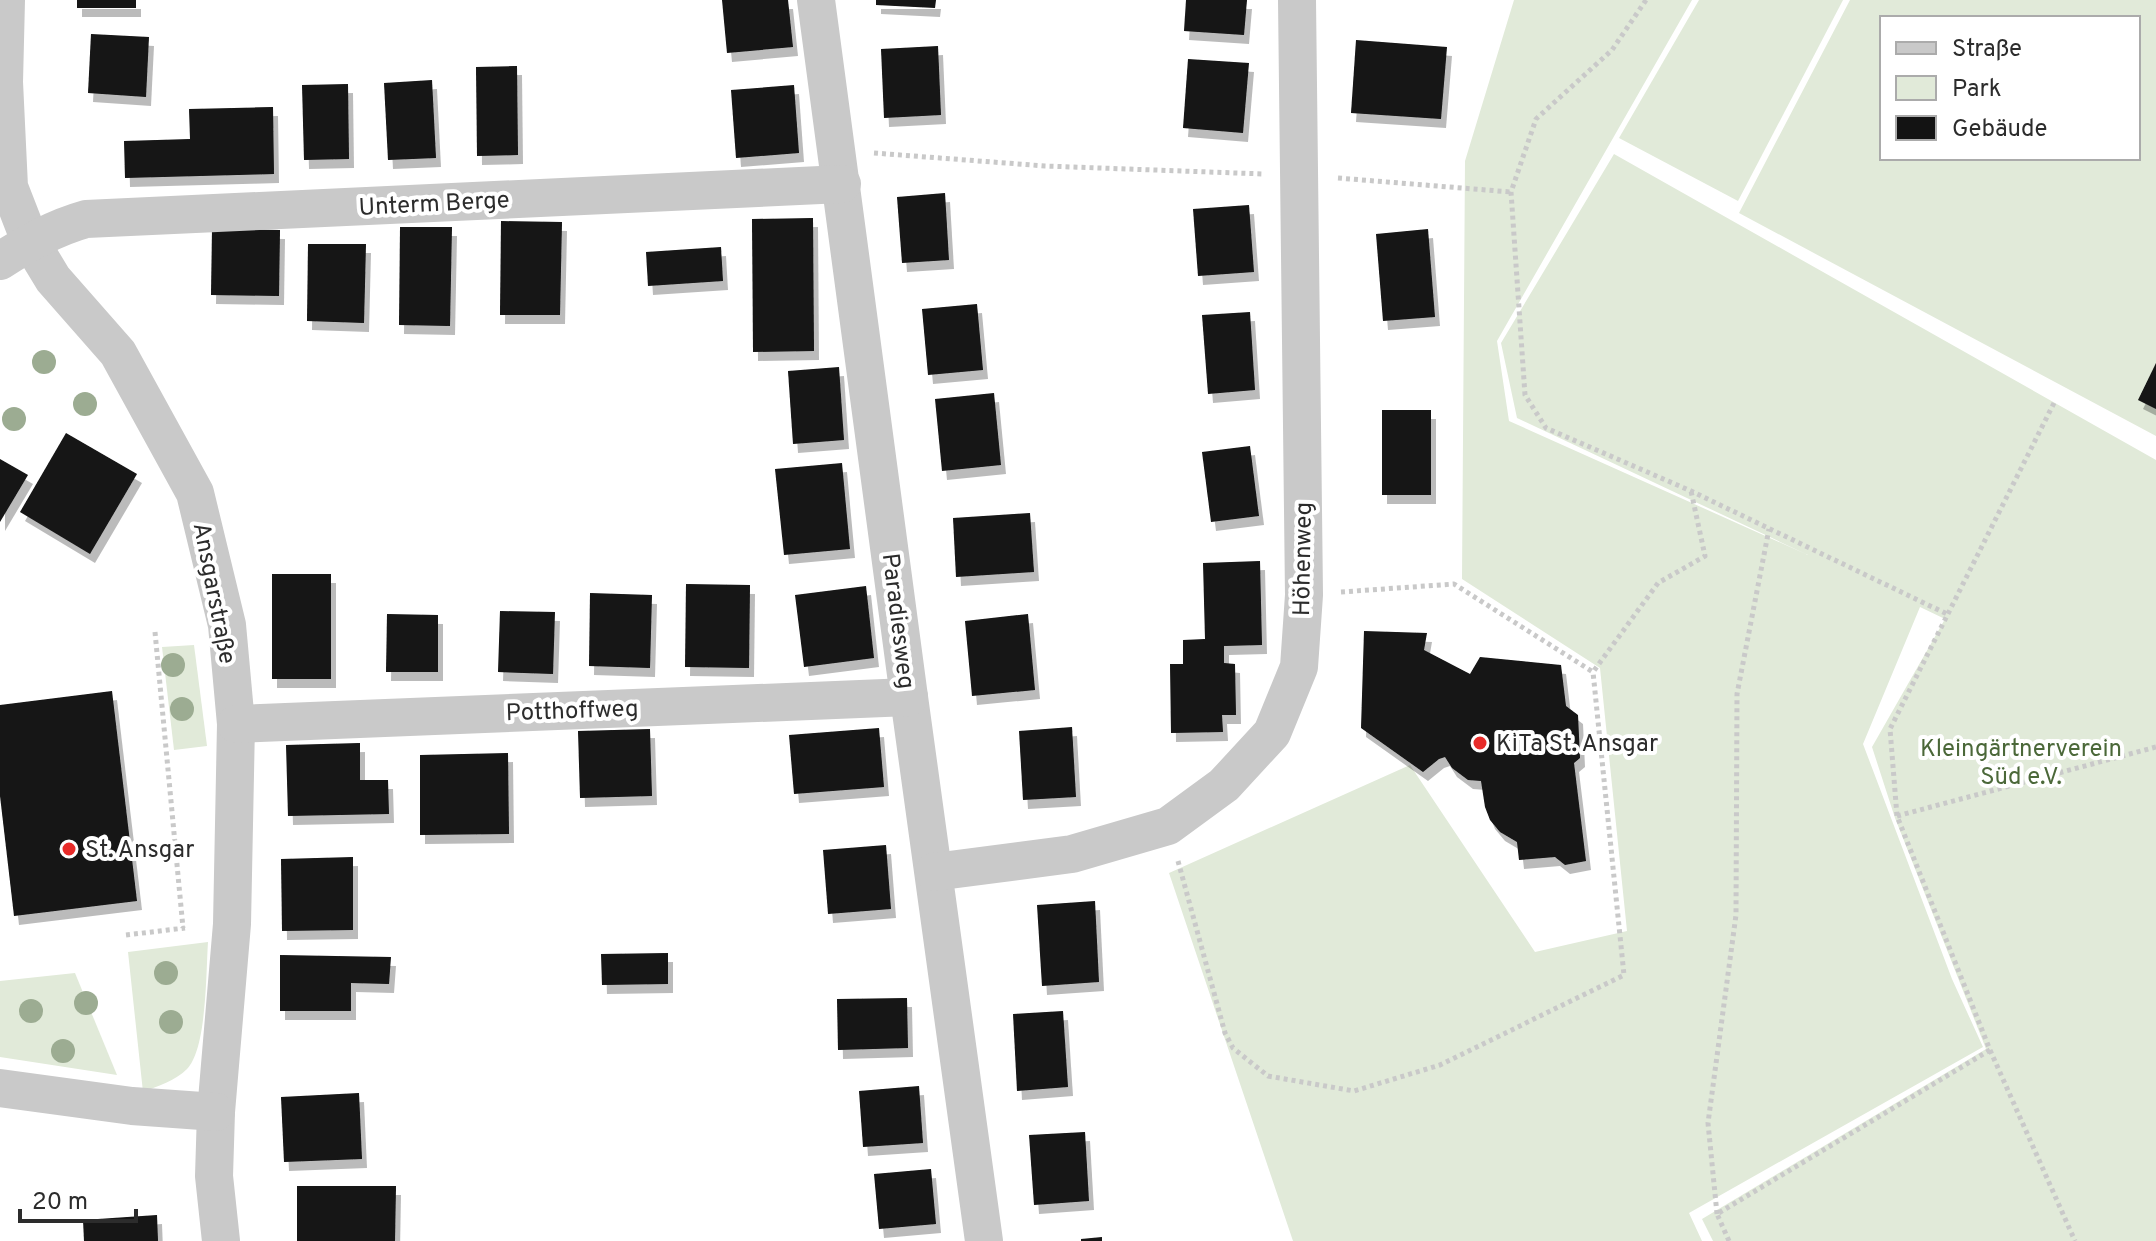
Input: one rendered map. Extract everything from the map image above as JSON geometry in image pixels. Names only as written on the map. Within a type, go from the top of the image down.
[{"type":"street","name":"Ansgarstraße","points":[[6,0],[4,82],[15,251],[53,279],[118,353],[195,493],[227,625],[236,724],[232,924],[216,1112],[214,1176],[221,1241]]},
{"type":"street","name":"Paradiesweg","points":[[816,0],[984,1241]]},
{"type":"street","name":"Höhenweg","points":[[934,872],[1072,854],[1168,826],[1224,785],[1272,733],[1299,667],[1304,595],[1297,0]]},
{"type":"street","name":"Unterm Berge","points":[[15,251],[62,226],[86,219],[840,167]]},
{"type":"street","name":"Potthoffweg","points":[[236,724],[909,697]]},
{"type":"street","points":[[0,1088],[132,1106],[216,1112]]},
{"type":"path","points":[[1646,0],[1612,50],[1536,119],[1511,192],[1525,395],[1546,428],[1691,491],[1947,614]]},
{"type":"path","points":[[840,167],[1045,166],[1300,175],[1511,192]]},
{"type":"path","points":[[2054,403],[1890,729],[1897,816],[1990,1050],[2075,1241]]},
{"type":"path","points":[[1168,826],[1225,1033],[1233,1048],[1268,1076],[1354,1091],[1440,1065],[1624,975],[1593,672],[1658,583],[1705,556],[1691,491]]},
{"type":"path","points":[[1729,1241],[1717,1214],[1708,1123],[1736,915],[1737,694],[1769,529]]},
{"type":"path","points":[[1304,595],[1454,584],[1593,672]]},
{"type":"path","points":[[155,632],[183,928]]},
{"type":"path","points":[[1897,816],[2156,747]]},
{"type":"path","points":[[126,935],[232,924]]},
{"type":"path","points":[[1717,1214],[1990,1050]]},
{"type":"green space","name":"Kleingärtnerverein Süd e.V.","points":[[1514,0],[1692,0],[1497,341],[1509,421],[1808,555],[1517,418],[1501,343],[1614,154],[2156,460],[2156,1241],[1713,1241],[1702,1219],[1986,1049],[1895,818],[1872,747],[1945,619],[1920,607],[1863,744],[1952,979],[1983,1047],[1689,1213],[1702,1241],[1293,1241],[1169,873],[1410,765],[1535,952],[1627,931],[1600,668],[1462,579],[1465,161]]},
{"type":"green space","points":[[1699,0],[1843,0],[1738,201],[1619,138]]},
{"type":"green space","points":[[1850,0],[2156,0],[2156,436],[1739,213]]},
{"type":"green space","points":[[194,645],[207,746],[174,750],[162,647]]},
{"type":"green space","points":[[208,942],[202,1028],[194,1059],[177,1077],[143,1092],[128,952]]},
{"type":"green space","points":[[75,973],[117,1075],[0,1057],[0,981]]},
{"type":"building","points":[[77,0],[136,0],[136,8],[77,8]]},
{"type":"building","points":[[722,0],[788,0],[793,47],[727,53]]},
{"type":"building","points":[[876,0],[936,0],[935,8],[876,5]]},
{"type":"building","points":[[1186,0],[1247,0],[1244,35],[1184,31]]},
{"type":"building","points":[[91,34],[149,37],[146,97],[88,93]]},
{"type":"building","points":[[1356,40],[1447,47],[1441,119],[1351,113]]},
{"type":"building","points":[[938,46],[941,115],[884,118],[881,49]]},
{"type":"building","points":[[1188,59],[1249,63],[1243,133],[1183,128]]},
{"type":"building","points":[[517,66],[518,155],[477,156],[476,67]]},
{"type":"building","points":[[432,80],[436,158],[388,160],[384,83]]},
{"type":"building","points":[[348,84],[349,159],[304,160],[302,85]]},
{"type":"building","points":[[794,85],[799,153],[736,158],[731,90]]},
{"type":"building","points":[[273,107],[274,174],[125,178],[124,141],[190,139],[189,109]]},
{"type":"building","points":[[945,193],[949,260],[902,263],[897,197]]},
{"type":"building","points":[[1249,205],[1254,272],[1198,276],[1193,209]]},
{"type":"building","points":[[813,218],[814,351],[753,352],[752,219]]},
{"type":"building","points":[[501,221],[562,222],[560,315],[500,315]]},
{"type":"building","points":[[400,227],[452,227],[450,326],[399,325]]},
{"type":"building","points":[[212,229],[280,230],[279,296],[211,295]]},
{"type":"building","points":[[1428,229],[1435,317],[1383,321],[1376,234]]},
{"type":"building","points":[[308,244],[366,244],[364,323],[307,321]]},
{"type":"building","points":[[721,247],[723,281],[648,286],[646,252]]},
{"type":"building","points":[[977,304],[983,370],[928,375],[922,309]]},
{"type":"building","points":[[1250,312],[1255,390],[1208,394],[1202,315]]},
{"type":"building","points":[[2156,363],[2156,409],[2138,400]]},
{"type":"building","points":[[839,367],[844,440],[793,444],[788,371]]},
{"type":"building","points":[[994,393],[1001,465],[942,471],[935,399]]},
{"type":"building","points":[[1382,410],[1431,410],[1431,495],[1382,495]]},
{"type":"building","points":[[66,433],[137,474],[90,554],[20,512]]},
{"type":"building","points":[[1250,446],[1259,516],[1211,522],[1202,452]]},
{"type":"building","points":[[0,459],[28,475],[0,522]]},
{"type":"building","points":[[842,463],[850,549],[784,555],[775,469]]},
{"type":"building","points":[[1030,513],[1034,572],[956,577],[953,518]]},
{"type":"building","points":[[1260,561],[1262,645],[1224,646],[1224,663],[1235,664],[1236,715],[1222,715],[1223,732],[1171,733],[1170,664],[1183,664],[1183,640],[1205,639],[1203,563]]},
{"type":"building","points":[[272,574],[331,574],[331,679],[272,679]]},
{"type":"building","points":[[686,584],[750,585],[749,668],[685,667]]},
{"type":"building","points":[[866,586],[874,658],[804,667],[795,595]]},
{"type":"building","points":[[590,593],[652,595],[650,668],[589,666]]},
{"type":"building","points":[[500,611],[555,612],[553,674],[498,672]]},
{"type":"building","points":[[387,614],[438,615],[438,672],[386,672]]},
{"type":"building","points":[[1028,614],[1035,690],[972,696],[965,621]]},
{"type":"building","name":"KiTa St. Ansgar","points":[[1364,631],[1427,633],[1424,650],[1470,674],[1480,657],[1561,665],[1566,706],[1578,715],[1580,758],[1574,763],[1586,861],[1565,865],[1555,857],[1519,860],[1517,842],[1500,832],[1490,820],[1481,781],[1468,780],[1452,768],[1445,757],[1423,772],[1361,728]]},
{"type":"building","name":"St. Ansgar","points":[[112,691],[137,901],[14,916],[0,796],[0,705]]},
{"type":"building","points":[[1072,727],[1076,797],[1023,800],[1019,731]]},
{"type":"building","points":[[879,728],[884,787],[794,794],[789,735]]},
{"type":"building","points":[[650,729],[652,796],[580,798],[578,731]]},
{"type":"building","points":[[360,743],[360,780],[388,780],[389,814],[288,816],[286,745]]},
{"type":"building","points":[[508,753],[509,834],[420,835],[420,755]]},
{"type":"building","points":[[886,845],[891,909],[828,914],[823,850]]},
{"type":"building","points":[[353,857],[353,930],[282,931],[281,859]]},
{"type":"building","points":[[1095,901],[1099,982],[1042,986],[1037,905]]},
{"type":"building","points":[[668,953],[668,984],[602,985],[601,954]]},
{"type":"building","points":[[280,955],[391,957],[389,984],[351,983],[351,1011],[280,1011]]},
{"type":"building","points":[[907,998],[908,1048],[838,1050],[837,999]]},
{"type":"building","points":[[1063,1011],[1068,1087],[1017,1091],[1013,1014]]},
{"type":"building","points":[[919,1086],[923,1143],[863,1147],[859,1091]]},
{"type":"building","points":[[359,1093],[362,1159],[284,1162],[281,1097]]},
{"type":"building","points":[[1085,1132],[1089,1201],[1034,1205],[1029,1135]]},
{"type":"building","points":[[931,1169],[936,1224],[879,1229],[874,1174]]},
{"type":"building","points":[[297,1186],[396,1186],[395,1241],[297,1241]]},
{"type":"building","points":[[157,1215],[158,1241],[84,1241],[83,1220]]},
{"type":"building","points":[[1102,1237],[1102,1241],[1081,1241],[1081,1239]]},
{"type":"place","name":"KiTa St. Ansgar","points":[[1480,743]]},
{"type":"place","name":"St. Ansgar","points":[[69,849]]}]
